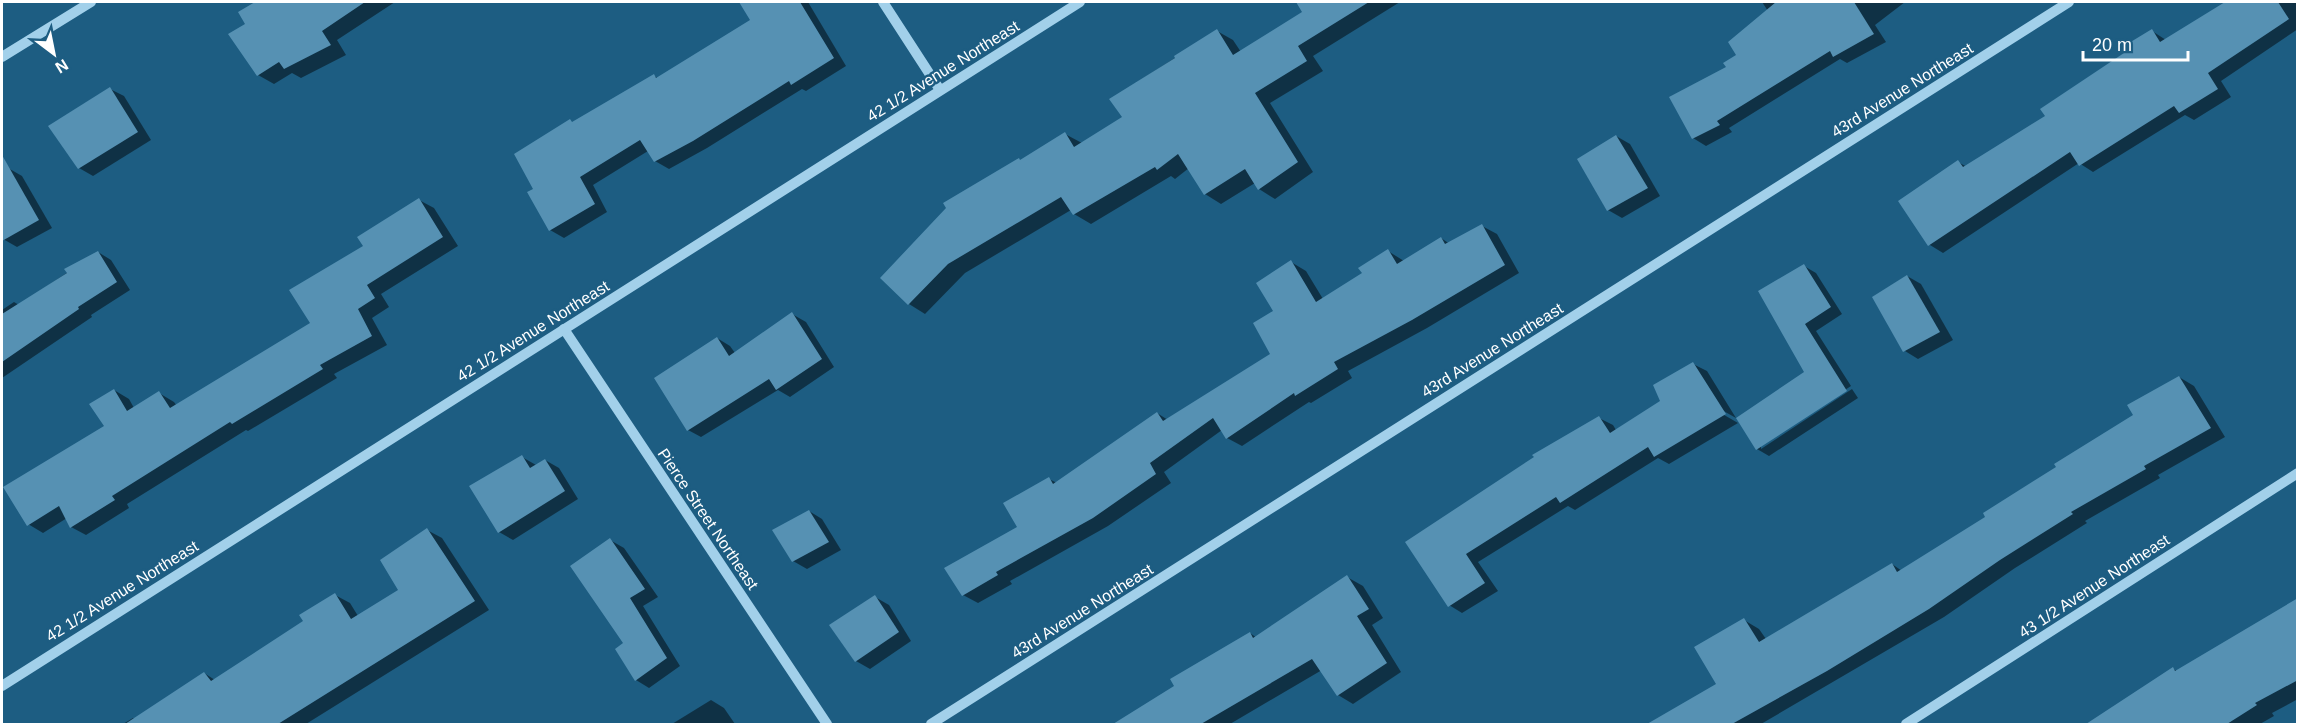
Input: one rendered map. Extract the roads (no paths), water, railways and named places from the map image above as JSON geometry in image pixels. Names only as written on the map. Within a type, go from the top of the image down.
[{"type":"street","points":[[2,57],[91,2]]},
{"type":"street","points":[[883,2],[940,90]]},
{"type":"street","name":"42 1/2 Avenue Northeast","points":[[2,686],[1080,2]]},
{"type":"street","name":"43rd Avenue Northeast","points":[[931,724],[2069,2]]},
{"type":"street","name":"Pierce Street Northeast","points":[[564,329],[827,724]]},
{"type":"street","name":"43 1/2 Avenue Northeast","points":[[1906,724],[2298,473]]}]
